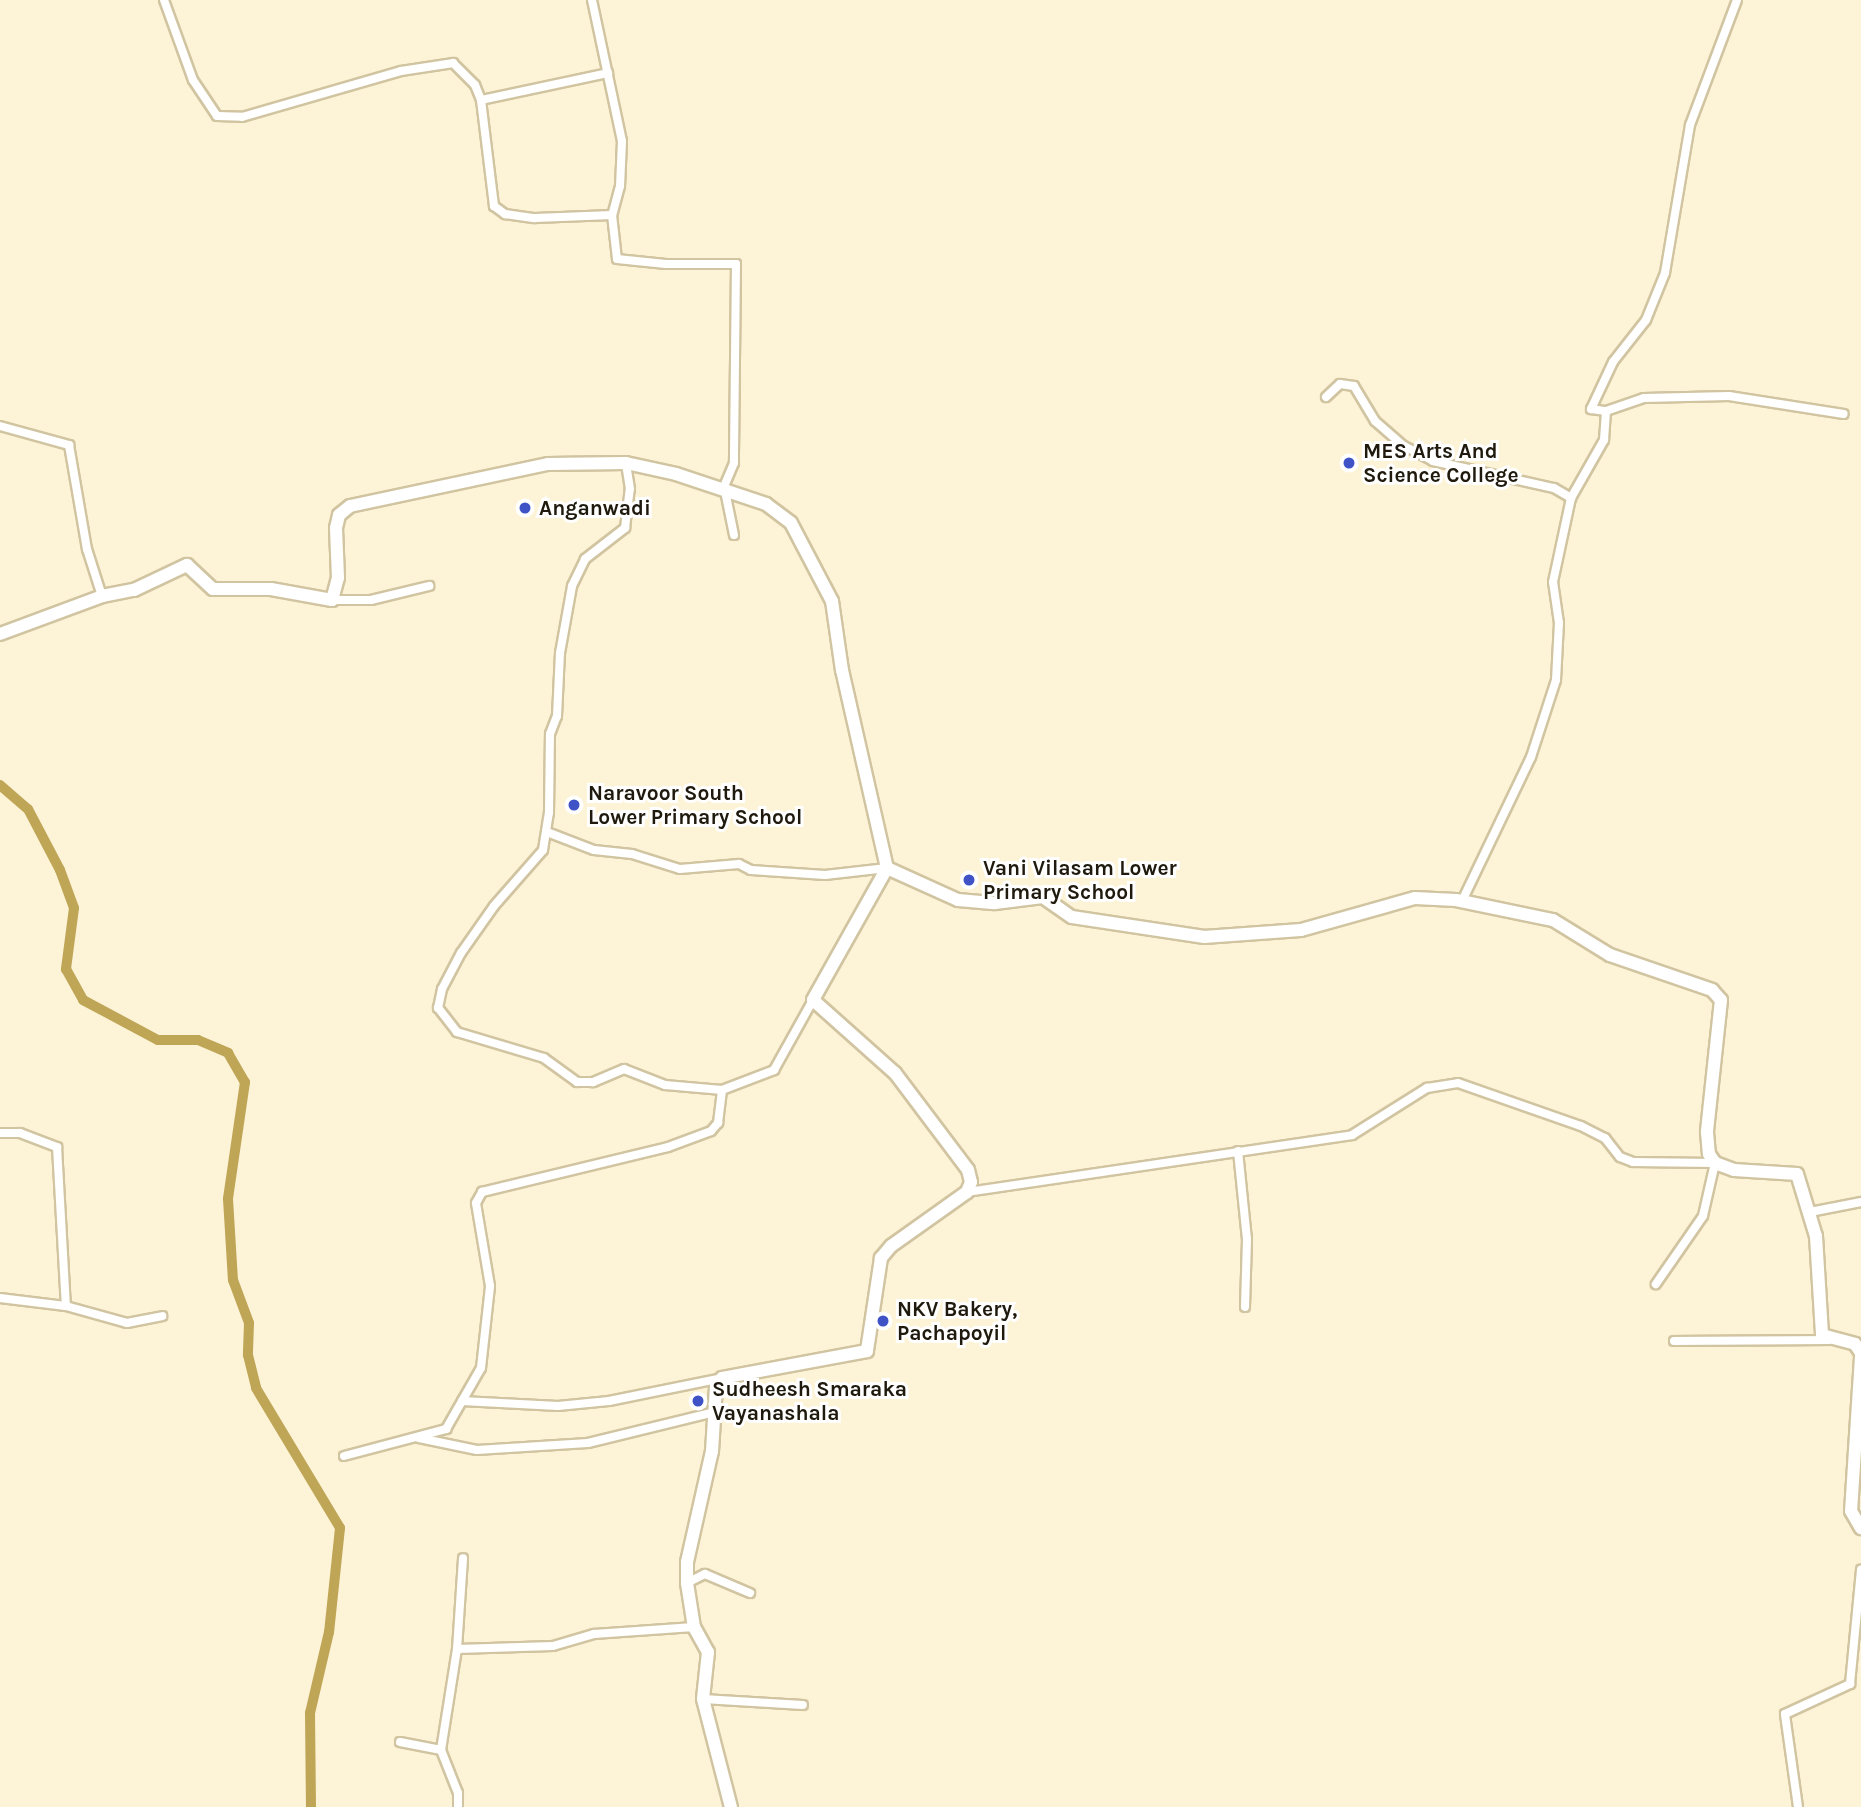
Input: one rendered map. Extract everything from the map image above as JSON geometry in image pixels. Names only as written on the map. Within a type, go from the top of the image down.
[{"type":"street","points":[[164,0],[193,80],[217,116],[242,117],[285,107],[443,61],[460,70],[481,100],[494,206],[505,214],[535,218],[612,215]]},
{"type":"street","points":[[592,0],[622,141],[620,186],[612,215],[617,258],[666,264],[736,264],[734,463],[724,486],[734,536]]},
{"type":"street","points":[[1737,0],[1690,125],[1665,273],[1646,320],[1613,362],[1591,404],[1591,409],[1606,411],[1644,398],[1729,396],[1844,414]]},
{"type":"street","points":[[481,100],[608,73]]},
{"type":"street","points":[[1326,397],[1340,384],[1354,386],[1374,421],[1414,451],[1433,461],[1554,488],[1571,498]]},
{"type":"street","points":[[1462,901],[1531,757],[1556,680],[1559,623],[1553,582],[1571,498],[1604,440],[1606,411]]},
{"type":"street","points":[[0,426],[69,445],[87,549],[102,596]]},
{"type":"street","points":[[332,600],[338,578],[336,528],[339,514],[350,506],[548,464],[626,463],[724,486],[766,504],[791,523],[832,601],[842,670],[887,868],[774,1070],[722,1090],[665,1086],[624,1069],[593,1082],[577,1082],[544,1058],[457,1032],[443,1020],[438,1008],[448,974],[494,906],[543,850],[547,832],[550,734],[556,716],[560,653],[572,586],[585,559],[625,528],[630,489],[626,463]]},
{"type":"street","points":[[0,634],[102,596],[134,590],[187,565],[213,589],[271,589],[332,600],[371,600],[429,586]]},
{"type":"street","points":[[547,832],[594,850],[632,854],[680,869],[739,864],[751,870],[825,875],[887,868],[958,900],[995,903],[1043,897],[1072,917],[1203,937],[1301,930],[1415,898],[1462,901],[1553,920],[1610,955],[1712,990],[1721,1000],[1707,1132],[1715,1163],[1703,1216],[1656,1284]]},
{"type":"street","points":[[813,1000],[895,1073],[968,1170],[971,1182],[967,1192]]},
{"type":"street","points":[[463,1401],[484,1406],[558,1406],[610,1401],[867,1351],[881,1258],[891,1246],[967,1192],[1352,1135],[1427,1088],[1458,1083],[1581,1126],[1605,1138],[1620,1157],[1633,1162],[1715,1163],[1734,1170],[1797,1174],[1810,1212],[1819,1265],[1820,1326],[1822,1335],[1831,1340]]},
{"type":"street","points":[[344,1457],[446,1429],[481,1368],[487,1334],[490,1268],[476,1203],[482,1192],[668,1147],[711,1131],[722,1111],[722,1090]]},
{"type":"street","points":[[0,1133],[20,1133],[57,1147],[66,1306]]},
{"type":"street","points":[[1238,1151],[1247,1239],[1245,1307]]},
{"type":"street","points":[[1810,1212],[1861,1202]]},
{"type":"street","points":[[0,1298],[66,1306],[127,1323],[162,1316]]},
{"type":"street","points":[[1674,1341],[1831,1340],[1854,1343],[1861,1355],[1851,1511],[1861,1528]]},
{"type":"street","points":[[722,1378],[716,1386],[715,1412],[687,1583],[694,1627],[708,1652],[703,1699],[731,1807]]},
{"type":"street","points":[[416,1438],[477,1450],[588,1443],[715,1412]]},
{"type":"street","points":[[458,1807],[458,1793],[441,1750],[457,1649],[463,1558]]},
{"type":"street","points":[[1798,1807],[1785,1714],[1850,1684],[1861,1570]]},
{"type":"street","points":[[687,1583],[705,1574],[750,1593]]},
{"type":"street","points":[[457,1649],[553,1646],[594,1634],[694,1627]]},
{"type":"street","points":[[703,1699],[803,1704]]},
{"type":"street","points":[[400,1742],[441,1750]]},
{"type":"waterway","points":[[0,785],[28,809],[60,870],[74,908],[66,969],[83,1000],[158,1040],[198,1040],[228,1053],[245,1082],[228,1199],[233,1280],[249,1323],[248,1355],[256,1388],[340,1528],[329,1632],[310,1713],[311,1807]]},
{"type":"place","name":"MES Arts And Science College","points":[[1349,463]]},
{"type":"place","name":"Anganwadi","points":[[525,508]]},
{"type":"place","name":"Naravoor South Lower Primary School","points":[[574,805]]},
{"type":"place","name":"Vani Vilasam Lower Primary School","points":[[969,880]]},
{"type":"place","name":"NKV Bakery, Pachapoyil","points":[[883,1321]]},
{"type":"place","name":"Sudheesh Smaraka Vayanashala","points":[[698,1401]]}]
